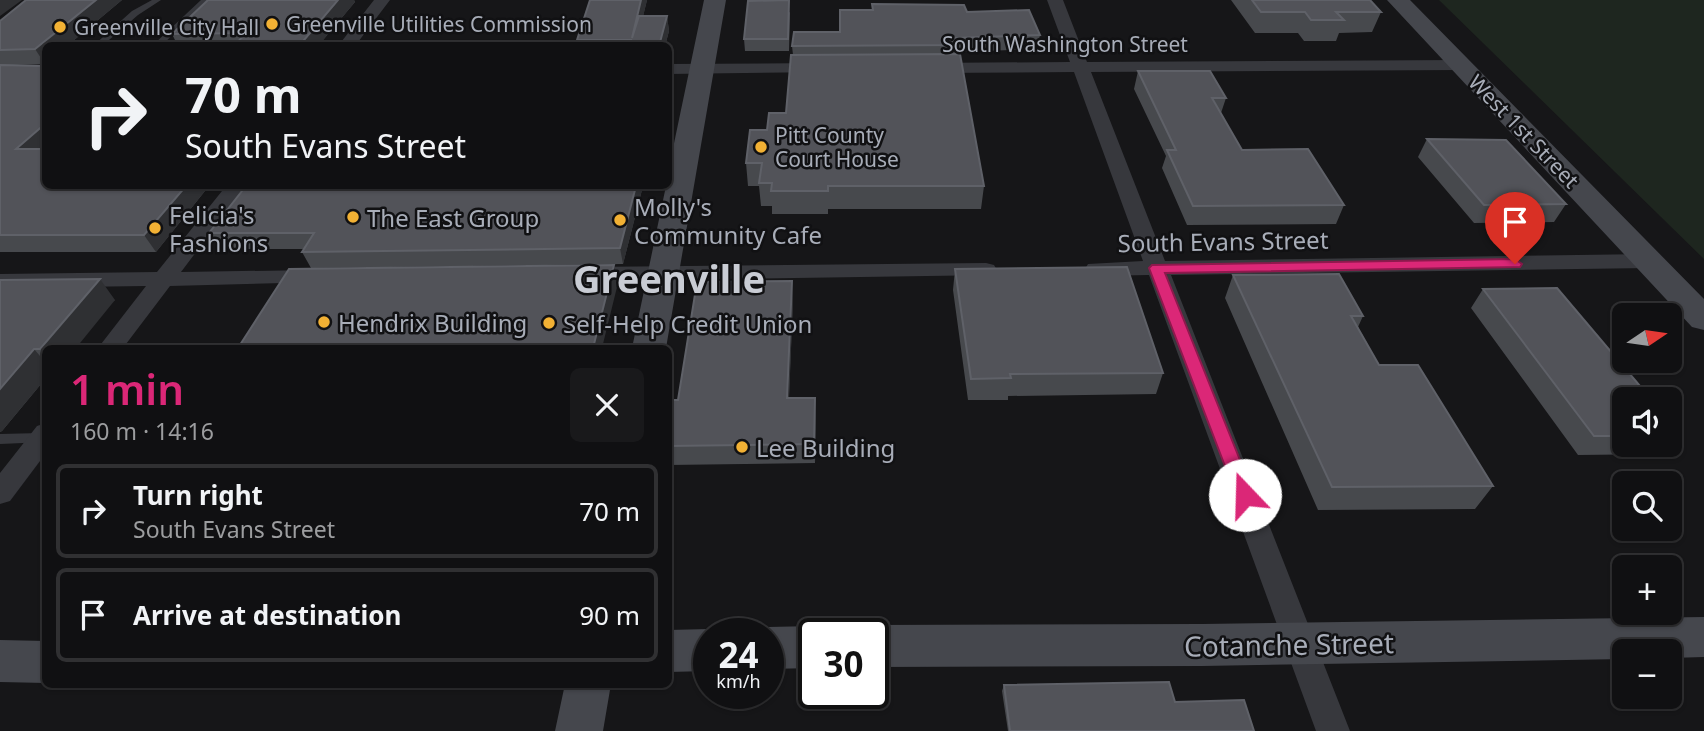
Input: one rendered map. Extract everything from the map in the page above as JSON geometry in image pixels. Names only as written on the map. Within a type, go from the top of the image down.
[{"type":"street","points":[[349,42],[382,0]]},
{"type":"street","points":[[650,345],[715,0]]},
{"type":"street","points":[[1055,0],[1333,731]]},
{"type":"street","name":"West 1st Street","points":[[1398,0],[1704,319]]},
{"type":"street","name":"South Washington Street","points":[[917,68],[1461,65]]},
{"type":"street","points":[[672,69],[835,68]]},
{"type":"street","points":[[112,345],[234,189]]},
{"type":"street","name":"South Evans Street","points":[[1069,269],[1649,261]]},
{"type":"street","points":[[559,275],[1003,270]]},
{"type":"street","points":[[0,281],[341,277]]},
{"type":"street","points":[[0,493],[42,436]]},
{"type":"street","name":"Cotanche Street","points":[[889,646],[1300,644],[1704,637]]},
{"type":"street","points":[[672,651],[693,650]]},
{"type":"street","points":[[0,661],[42,662]]},
{"type":"street","points":[[579,731],[587,688]]},
{"type":"lane","points":[[102,42],[135,13],[157,0]]},
{"type":"lane","points":[[160,42],[205,0]]},
{"type":"lane","points":[[0,439],[42,435]]},
{"type":"shaded area","points":[[1439,0],[1704,0],[1704,259]]},
{"type":"building","points":[[26,0],[96,0],[35,49],[0,50],[0,21]]},
{"type":"building","name":"Greenville Utilities Commission","points":[[208,0],[338,0],[302,42],[238,42],[246,33],[172,34]]},
{"type":"building","points":[[590,0],[641,0],[632,38],[639,16],[667,16],[660,42],[577,40]]},
{"type":"building","points":[[789,0],[788,39],[744,39],[748,1]]},
{"type":"building","points":[[1252,0],[1370,0],[1381,12],[1336,12],[1344,20],[1311,20],[1305,12],[1261,12]]},
{"type":"building","points":[[872,4],[964,5],[967,12],[1029,10],[1040,35],[956,38],[957,45],[792,46],[794,32],[840,32],[840,10],[873,10]]},
{"type":"building","points":[[960,54],[984,186],[828,186],[828,191],[771,191],[772,183],[759,183],[762,163],[746,163],[750,130],[767,130],[769,113],[786,113],[791,55]]},
{"type":"building","points":[[0,65],[42,66],[42,126],[16,149],[42,149],[42,189],[183,189],[144,235],[0,235]]},
{"type":"building","points":[[1138,71],[1210,71],[1226,98],[1212,98],[1242,150],[1308,149],[1344,205],[1193,206],[1167,150],[1176,150]]},
{"type":"building","points":[[1427,139],[1506,140],[1566,204],[1484,205]]},
{"type":"building","points":[[244,189],[635,189],[620,248],[302,252],[314,233],[209,233]]},
{"type":"building","points":[[614,265],[594,345],[240,345],[289,269]]},
{"type":"building","points":[[1127,267],[1163,373],[1010,374],[1011,378],[971,379],[955,269]]},
{"type":"building","points":[[1339,274],[1363,316],[1351,316],[1379,365],[1418,365],[1493,486],[1332,487],[1233,275]]},
{"type":"building","points":[[100,279],[40,349],[34,349],[0,389],[0,280]]},
{"type":"building","points":[[792,281],[787,398],[815,398],[814,444],[672,446],[672,400],[678,400],[697,282]]},
{"type":"building","points":[[1557,288],[1612,353],[1612,373],[1629,373],[1641,387],[1612,387],[1612,436],[1594,436],[1483,289]]},
{"type":"building","points":[[1169,682],[1175,702],[1244,700],[1254,731],[1010,731],[1004,685]]},
{"type":"place","name":"Greenville Utilities Commission","points":[[272,24]]},
{"type":"place","name":"Greenville City Hall","points":[[60,27]]},
{"type":"place","name":"Pitt County Court House","points":[[761,147]]},
{"type":"place","name":"The East Group","points":[[353,217]]},
{"type":"place","name":"Molly's Community Cafe","points":[[620,220]]},
{"type":"place","name":"Felicia's Fashions","points":[[155,228]]},
{"type":"place","name":"Hendrix Building","points":[[324,322]]},
{"type":"place","name":"Self-Help Credit Union","points":[[549,323]]},
{"type":"place","name":"Lee Building","points":[[742,447]]},
{"type":"district","name":"Greenville","points":[[669,278]]},
{"type":"route","points":[[1245,495],[1157,268],[1515,264]]}]
